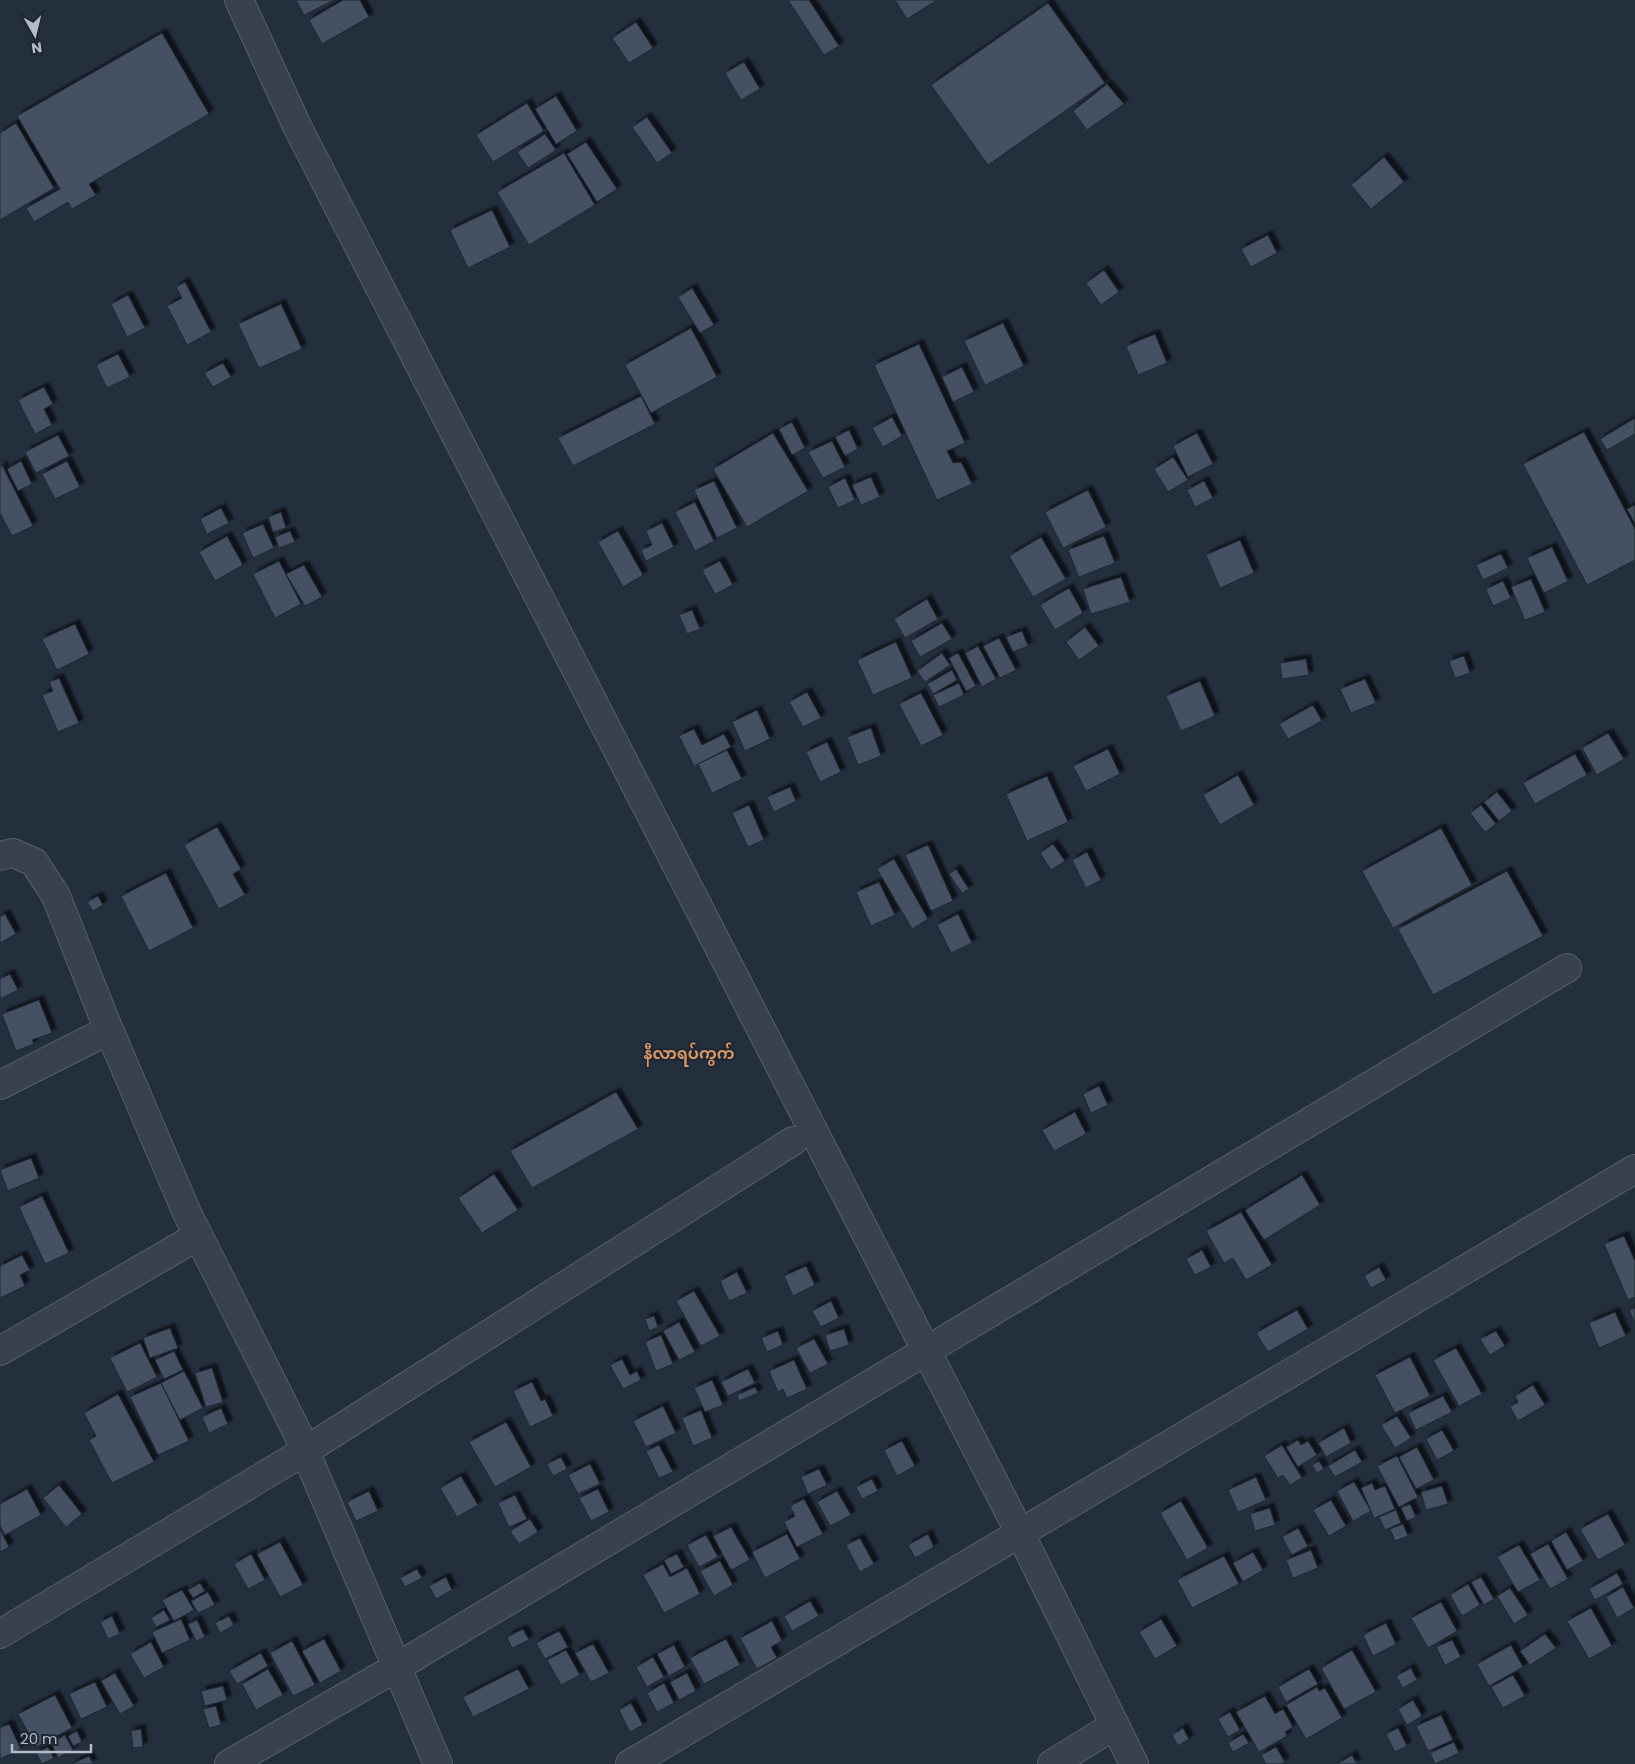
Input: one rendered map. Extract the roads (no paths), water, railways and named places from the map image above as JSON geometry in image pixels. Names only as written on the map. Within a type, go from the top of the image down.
[{"type":"street","points":[[239,0],[303,137],[1020,1533],[1134,1764]]},
{"type":"street","points":[[0,856],[13,852],[34,862],[56,896],[109,1030],[187,1213],[297,1432],[438,1764]]},
{"type":"street","points":[[229,1764],[397,1667],[1567,968]]},
{"type":"street","points":[[0,1085],[109,1030]]},
{"type":"street","points":[[0,1634],[305,1451],[792,1141]]},
{"type":"street","points":[[630,1764],[1635,1169]]},
{"type":"street","points":[[0,1351],[198,1236]]},
{"type":"street","points":[[1052,1764],[1115,1725]]},
{"type":"district","name":"နီလာရပ်ကွက်","points":[[689,1053]]}]
